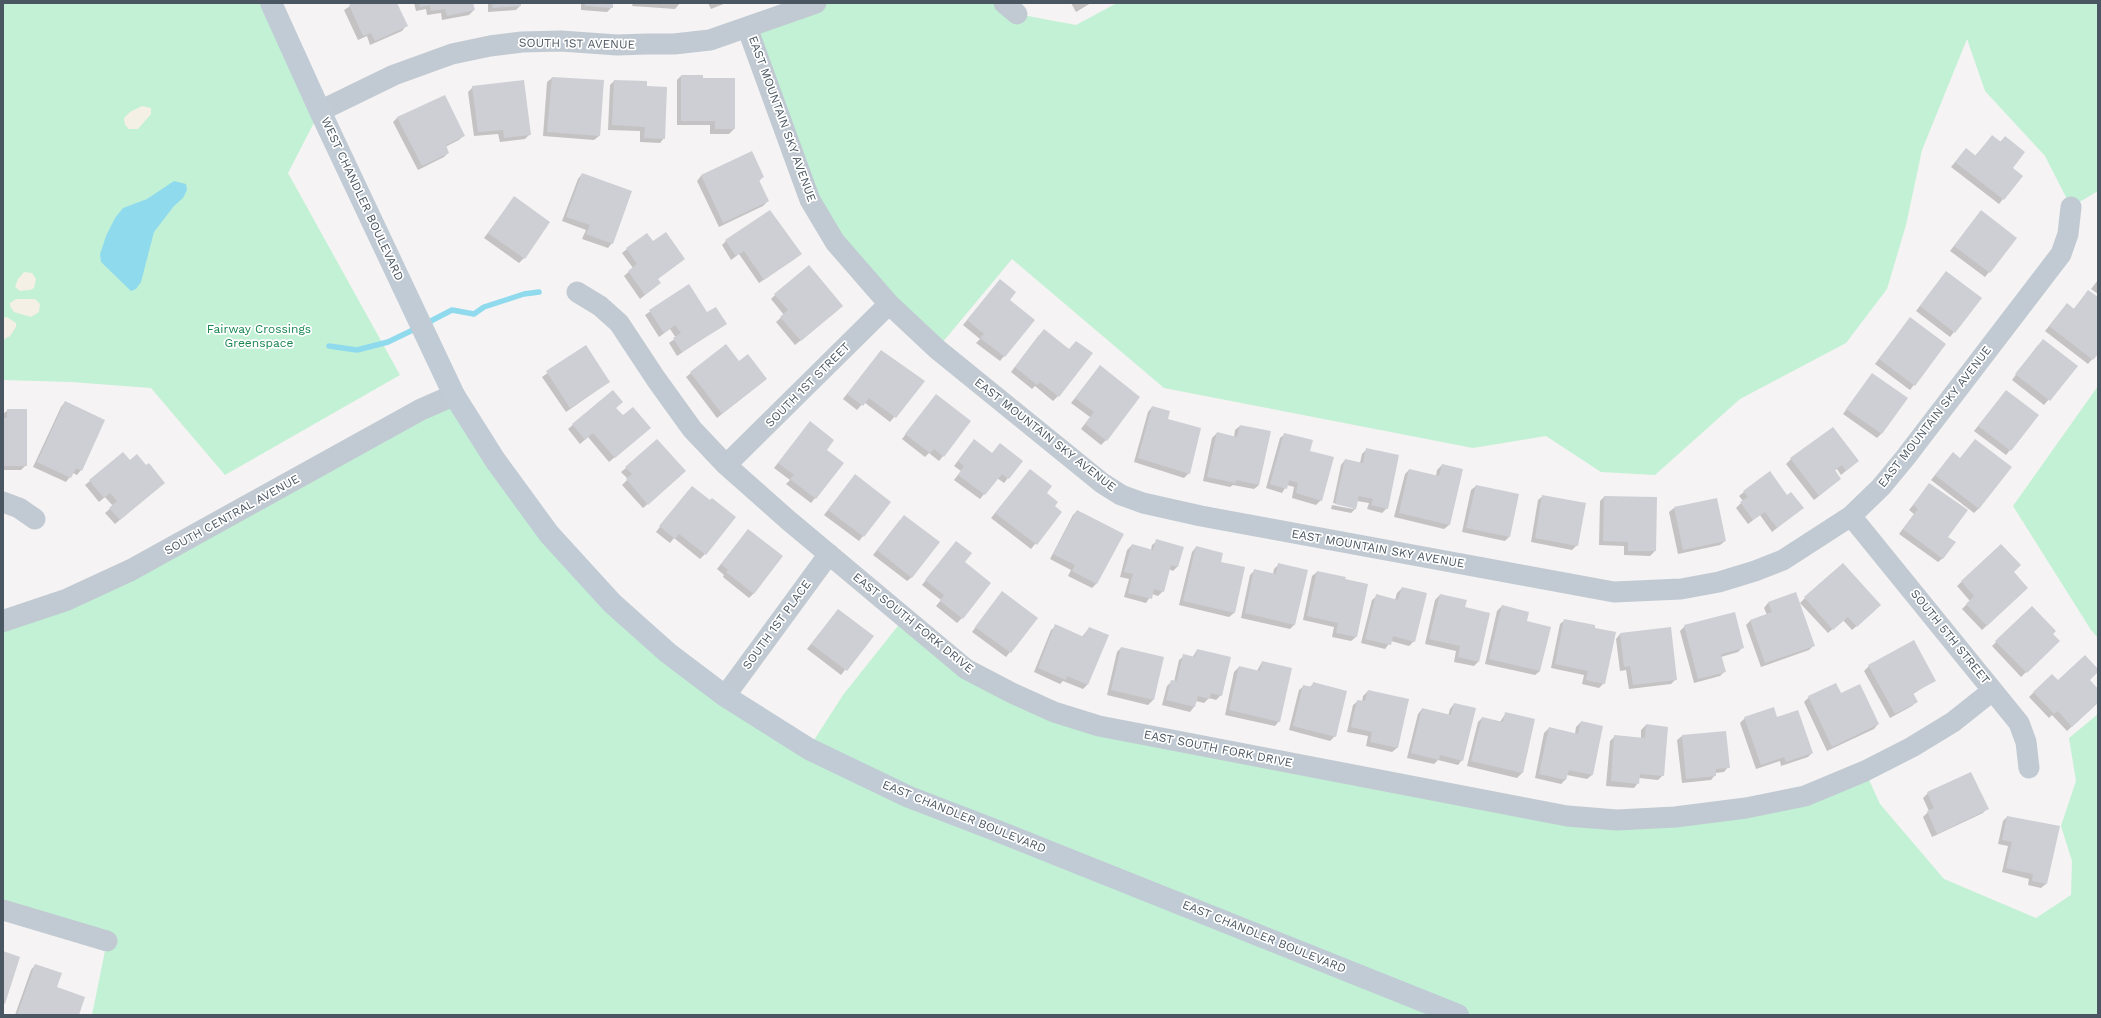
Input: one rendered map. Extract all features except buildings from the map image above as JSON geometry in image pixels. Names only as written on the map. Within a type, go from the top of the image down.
[{"type":"main road","name":"WEST CHANDLER BOULEVARD","points":[[272,3],[320,111],[454,395]]},
{"type":"main road","name":"EAST CHANDLER BOULEVARD","points":[[454,395],[495,460],[554,540],[612,603],[668,653],[725,696],[809,749],[910,797],[1458,1015]]},
{"type":"street","name":"SOUTH 1ST AVENUE","points":[[320,111],[394,75],[426,62],[452,54],[490,46],[561,41],[617,45],[674,44],[710,40],[816,3]]},
{"type":"street","name":"EAST MOUNTAIN SKY AVENUE","points":[[747,27],[810,200],[835,242],[889,304],[937,349],[1102,483],[1122,495],[1143,503],[1201,516],[1614,592],[1681,589],[1719,582],[1748,573],[1784,560],[1851,516],[1881,487],[1905,458],[2061,254],[2068,234],[2070,207]]},
{"type":"street","name":"EAST SOUTH FORK DRIVE","points":[[577,292],[600,306],[619,324],[656,380],[692,429],[726,465],[829,554],[966,668],[1012,694],[1054,712],[1099,726],[1568,816],[1617,820],[1675,817],[1746,808],[1805,796],[1865,771],[1912,747],[1953,722],[1992,691]]},
{"type":"street","name":"SOUTH 1ST STREET","points":[[726,465],[889,304]]},
{"type":"street","name":"SOUTH CENTRAL AVENUE","points":[[3,622],[66,600],[132,570],[420,410],[454,395]]},
{"type":"street","points":[[3,502],[19,508],[35,519]]},
{"type":"street","name":"SOUTH 5TH STREET","points":[[1851,516],[2019,723],[2026,742],[2029,768]]},
{"type":"street","name":"SOUTH 1ST PLACE","points":[[725,696],[829,554]]},
{"type":"street","points":[[3,910],[107,941]]},
{"type":"green space","name":"Fairway Crossings Greenspace","points":[[3,3],[271,3],[320,111],[288,173],[400,375],[225,475],[151,388],[71,382],[3,380]]},
{"type":"green space","points":[[816,3],[1004,3],[1017,14],[1076,25],[1117,3],[2098,3],[2098,191],[2071,207],[2045,156],[1985,91],[1967,39],[1922,150],[1906,225],[1887,289],[1846,343],[1740,399],[1655,475],[1601,472],[1546,436],[1473,448],[1164,388],[1012,259],[937,349],[835,242],[747,27]]},
{"type":"green space","points":[[2098,386],[2098,638],[2091,630],[2013,506]]},
{"type":"green space","points":[[454,395],[612,603],[809,748],[843,695],[905,617],[966,669],[1054,712],[1490,801],[1675,817],[1865,771],[1880,804],[1944,879],[2036,918],[2071,895],[2072,861],[2061,826],[2076,781],[2069,738],[2098,714],[2098,1015],[92,1015],[107,941],[3,910],[3,621],[17,618]]},
{"type":"sand","points":[[142,106],[151,108],[151,114],[138,129],[129,129],[125,125],[124,118],[130,112]]},
{"type":"sand","points":[[24,272],[32,273],[36,279],[34,288],[20,291],[15,287],[18,279]]},
{"type":"sand","points":[[16,299],[35,299],[40,304],[39,312],[31,317],[14,312],[10,306],[10,303]]},
{"type":"sand","points":[[7,317],[16,323],[16,327],[10,336],[3,340],[3,318]]},
{"type":"water","points":[[174,181],[186,184],[187,190],[183,198],[174,206],[154,232],[141,282],[136,289],[131,291],[101,262],[100,254],[106,236],[115,218],[123,208],[147,199]]},
{"type":"waterway","points":[[425,324],[452,310],[474,314],[484,307],[524,294],[539,292]]},
{"type":"waterway","points":[[329,346],[357,350],[388,342],[417,328]]}]
